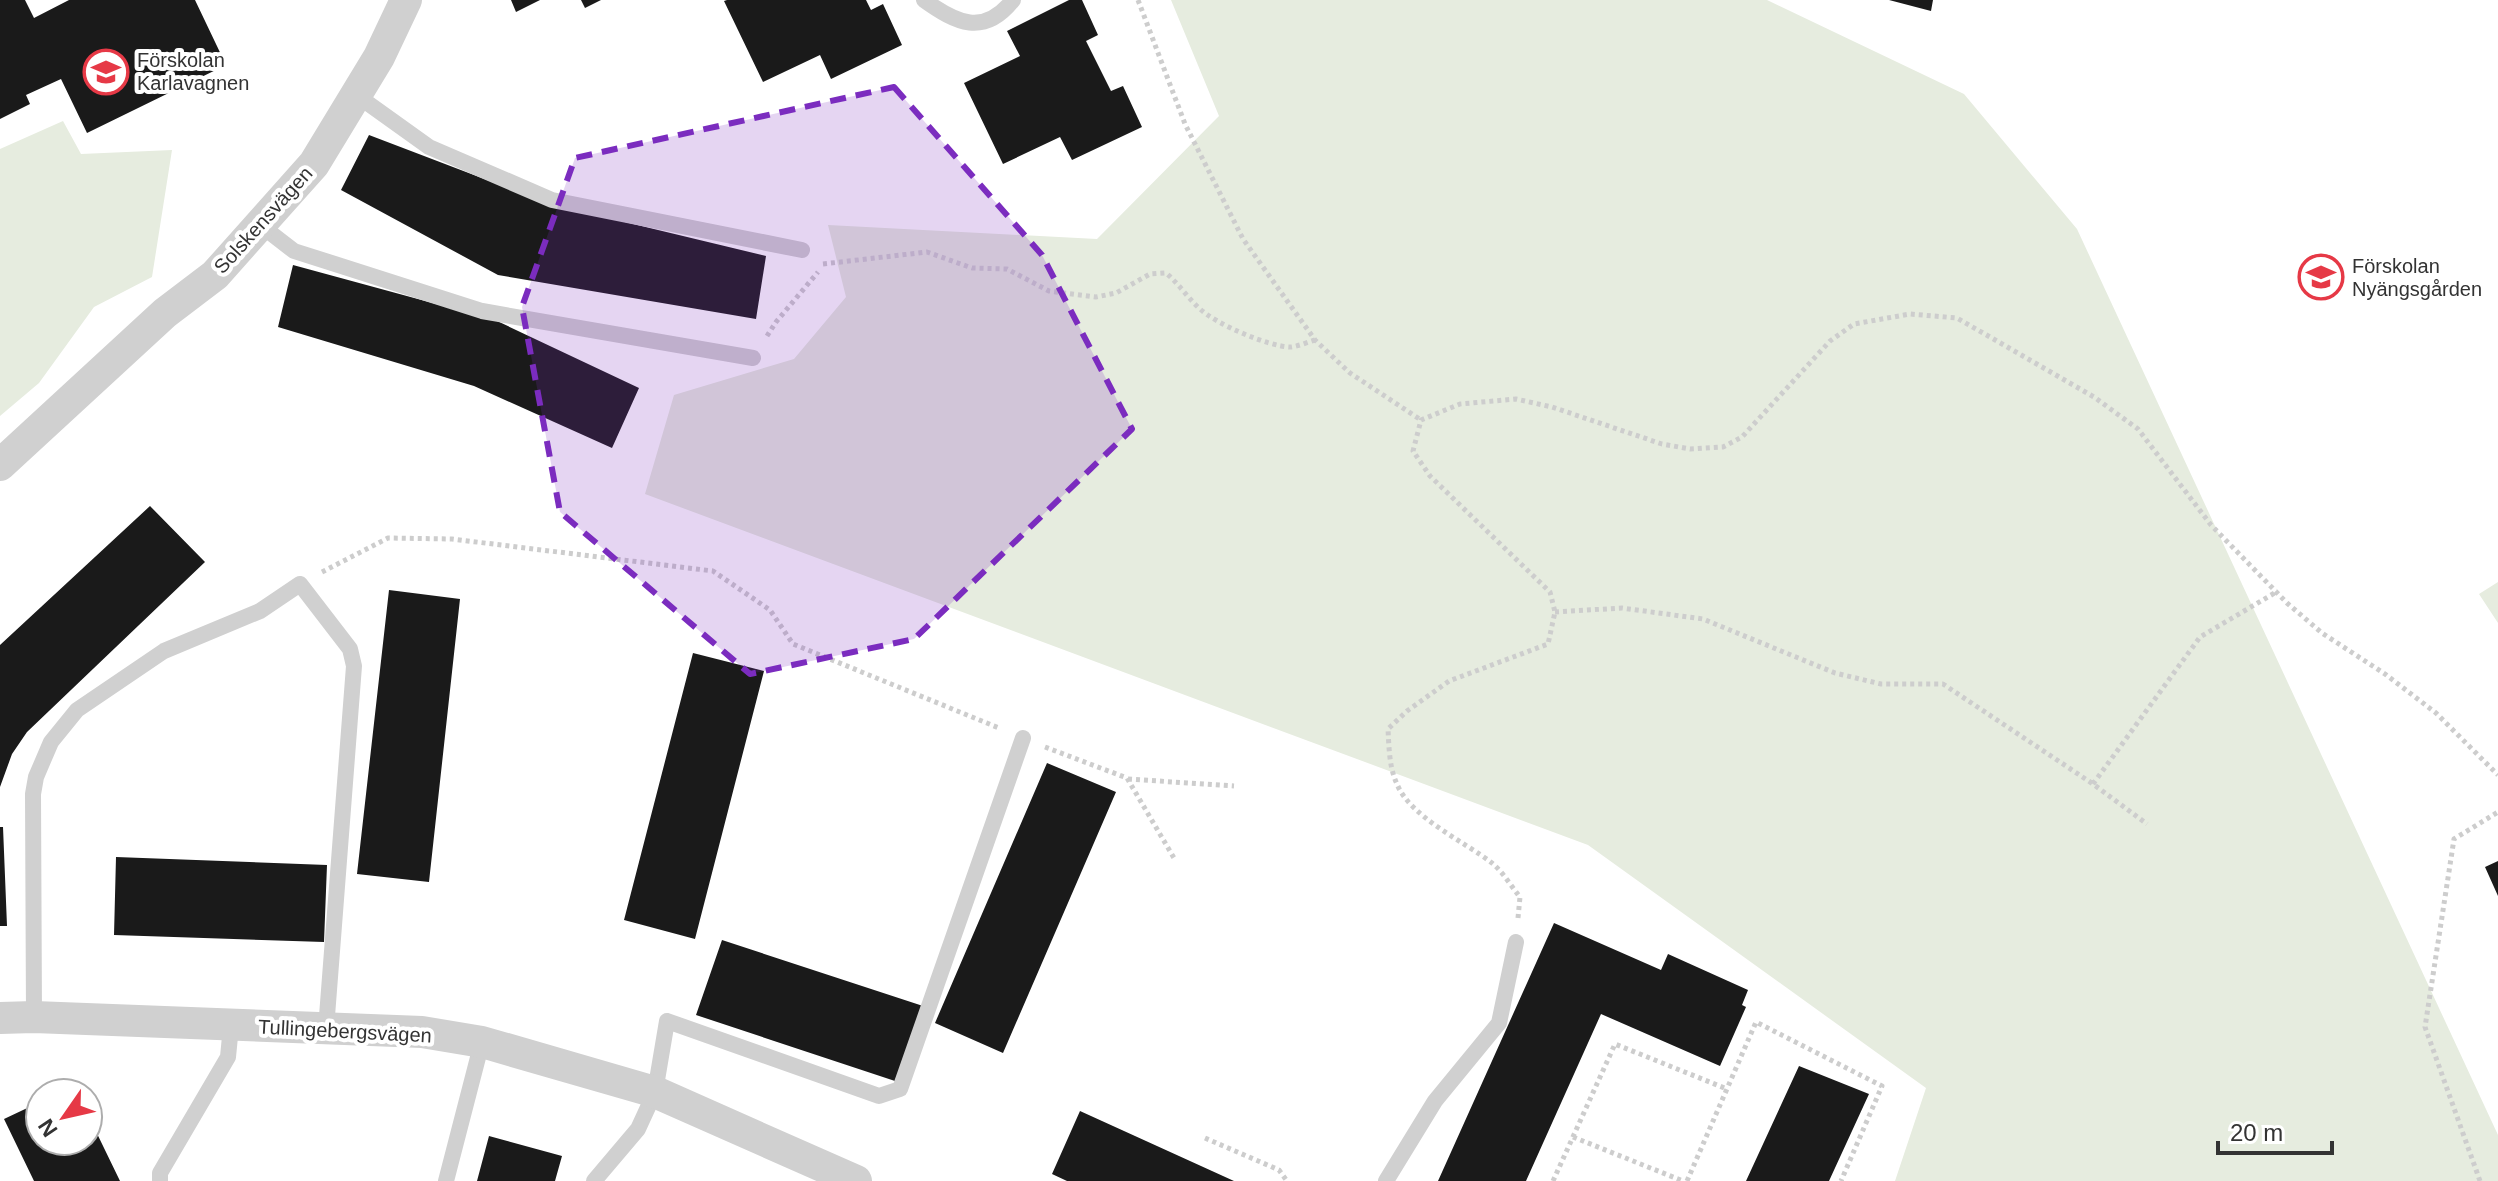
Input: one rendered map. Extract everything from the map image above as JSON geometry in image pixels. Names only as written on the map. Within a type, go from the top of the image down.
[{"type":"street","name":"Solskensvägen","points":[[0,465],[165,313],[215,275],[314,164],[379,57],[406,0]]},
{"type":"street","name":"Tullingebergsvägen","points":[[0,1018],[422,1032],[482,1042],[655,1092],[851,1180]]},
{"type":"lane","points":[[924,0],[949,18],[975,24],[1002,14],[1013,0]]},
{"type":"lane","points":[[355,94],[429,147],[552,200],[802,250]]},
{"type":"lane","points":[[259,224],[294,251],[482,311],[753,358]]},
{"type":"lane","points":[[34,1017],[33,794],[36,777],[51,742],[77,710],[164,651],[260,611],[300,584],[350,649],[354,666],[326,1029]]},
{"type":"lane","points":[[594,1181],[638,1129],[655,1092],[667,1021],[879,1096],[900,1089],[1023,738]]},
{"type":"lane","points":[[1386,1181],[1435,1101],[1499,1023],[1516,942]]},
{"type":"lane","points":[[160,1181],[160,1173],[228,1057],[231,1026]]},
{"type":"lane","points":[[446,1181],[482,1042]]},
{"type":"path","points":[[1138,0],[1185,124],[1243,239],[1315,340],[1350,373],[1421,420]]},
{"type":"path","points":[[802,250],[824,265],[927,252],[972,268],[1007,269],[1049,291],[1096,297],[1116,293],[1150,274],[1166,273],[1183,287],[1203,312],[1261,342],[1292,347],[1315,340]]},
{"type":"path","points":[[776,322],[824,265]]},
{"type":"path","points":[[1421,420],[1460,404],[1516,399],[1552,407],[1662,444],[1690,449],[1723,447],[1742,437],[1830,341],[1854,324],[1910,314],[1957,318],[2094,397],[2138,429],[2211,525],[2287,603],[2322,633],[2385,674],[2436,713],[2498,775]]},
{"type":"path","points":[[1421,420],[1413,451],[1430,476],[1550,592],[1555,612],[1548,644],[1449,681],[1388,729],[1397,787],[1414,807],[1446,833],[1494,864],[1520,897],[1516,942]]},
{"type":"path","points":[[300,584],[388,538],[452,539],[713,571],[770,610],[793,644],[1127,778],[1234,786]]},
{"type":"path","points":[[2093,784],[2200,637],[2278,591]]},
{"type":"path","points":[[1555,612],[1622,608],[1703,619],[1835,673],[1881,684],[1943,684],[2093,784],[2147,824]]},
{"type":"path","points":[[1127,778],[1174,858]]},
{"type":"path","points":[[2480,1181],[2425,1027],[2454,839],[2498,812]]},
{"type":"path","points":[[1573,1137],[1685,1181],[1756,1022],[1882,1086],[1841,1181]]},
{"type":"path","points":[[1553,1181],[1615,1044],[1727,1089]]},
{"type":"path","points":[[1205,1138],[1279,1170],[1287,1181]]},
{"type":"highlighted area","points":[[894,87],[1042,255],[1132,429],[914,639],[750,674],[560,512],[522,307],[575,158]]},
{"type":"shaded area","points":[[1171,0],[1767,0],[1964,94],[2077,229],[2498,1135],[2498,1181],[1895,1181],[1926,1088],[1588,845],[645,494],[674,395],[794,359],[846,297],[828,225],[1097,239],[1219,116]]},
{"type":"shaded area","points":[[63,121],[81,154],[172,150],[152,277],[94,307],[39,383],[0,416],[0,149]]},
{"type":"shaded area","points":[[2498,582],[2498,623],[2479,594]]},
{"type":"building","name":"Förskolan Karlavagnen","points":[[0,0],[25,0],[34,18],[69,0],[195,0],[226,65],[87,133],[61,79],[26,95],[30,104],[0,119]]},
{"type":"building","points":[[511,0],[540,0],[516,12]]},
{"type":"building","points":[[581,0],[601,0],[585,8]]},
{"type":"building","points":[[866,0],[871,10],[883,4],[902,45],[831,79],[820,55],[763,82],[724,1]]},
{"type":"building","points":[[1069,0],[1082,0],[1098,35],[1086,41],[1111,91],[1123,86],[1142,127],[1072,160],[1060,137],[1003,164],[964,83],[1020,56],[1007,31]]},
{"type":"building","points":[[1889,0],[1933,0],[1931,11]]},
{"type":"building","points":[[369,135],[550,204],[766,256],[756,319],[498,275],[341,190]]},
{"type":"building","points":[[293,265],[495,320],[639,388],[612,448],[474,386],[278,327]]},
{"type":"building","points":[[150,506],[205,562],[27,732],[12,754],[0,787],[0,645]]},
{"type":"building","points":[[389,590],[460,599],[429,882],[357,874]]},
{"type":"building","points":[[693,653],[764,671],[695,939],[624,920]]},
{"type":"building","points":[[1047,763],[1116,792],[1003,1053],[935,1023]]},
{"type":"building","points":[[0,827],[3,827],[7,926],[0,926]]},
{"type":"building","points":[[116,857],[327,865],[324,942],[114,935]]},
{"type":"building","points":[[2498,861],[2498,896],[2485,867]]},
{"type":"building","points":[[1554,923],[1661,970],[1668,954],[1748,990],[1742,1005],[1746,1007],[1720,1066],[1601,1014],[1526,1181],[1438,1181]]},
{"type":"building","points":[[722,940],[923,1006],[898,1082],[696,1015]]},
{"type":"building","points":[[1799,1066],[1869,1094],[1829,1181],[1746,1181]]},
{"type":"building","points":[[24,1110],[24,1157],[104,1157],[104,1148],[120,1181],[34,1181],[4,1119]]},
{"type":"building","points":[[1080,1111],[1234,1181],[1067,1181],[1052,1174]]},
{"type":"building","points":[[489,1136],[562,1156],[555,1181],[477,1181]]},
{"type":"place","name":"Förskolan Karlavagnen","points":[[106,72]]},
{"type":"place","name":"Förskolan Nyängsgården","points":[[2321,277]]}]
